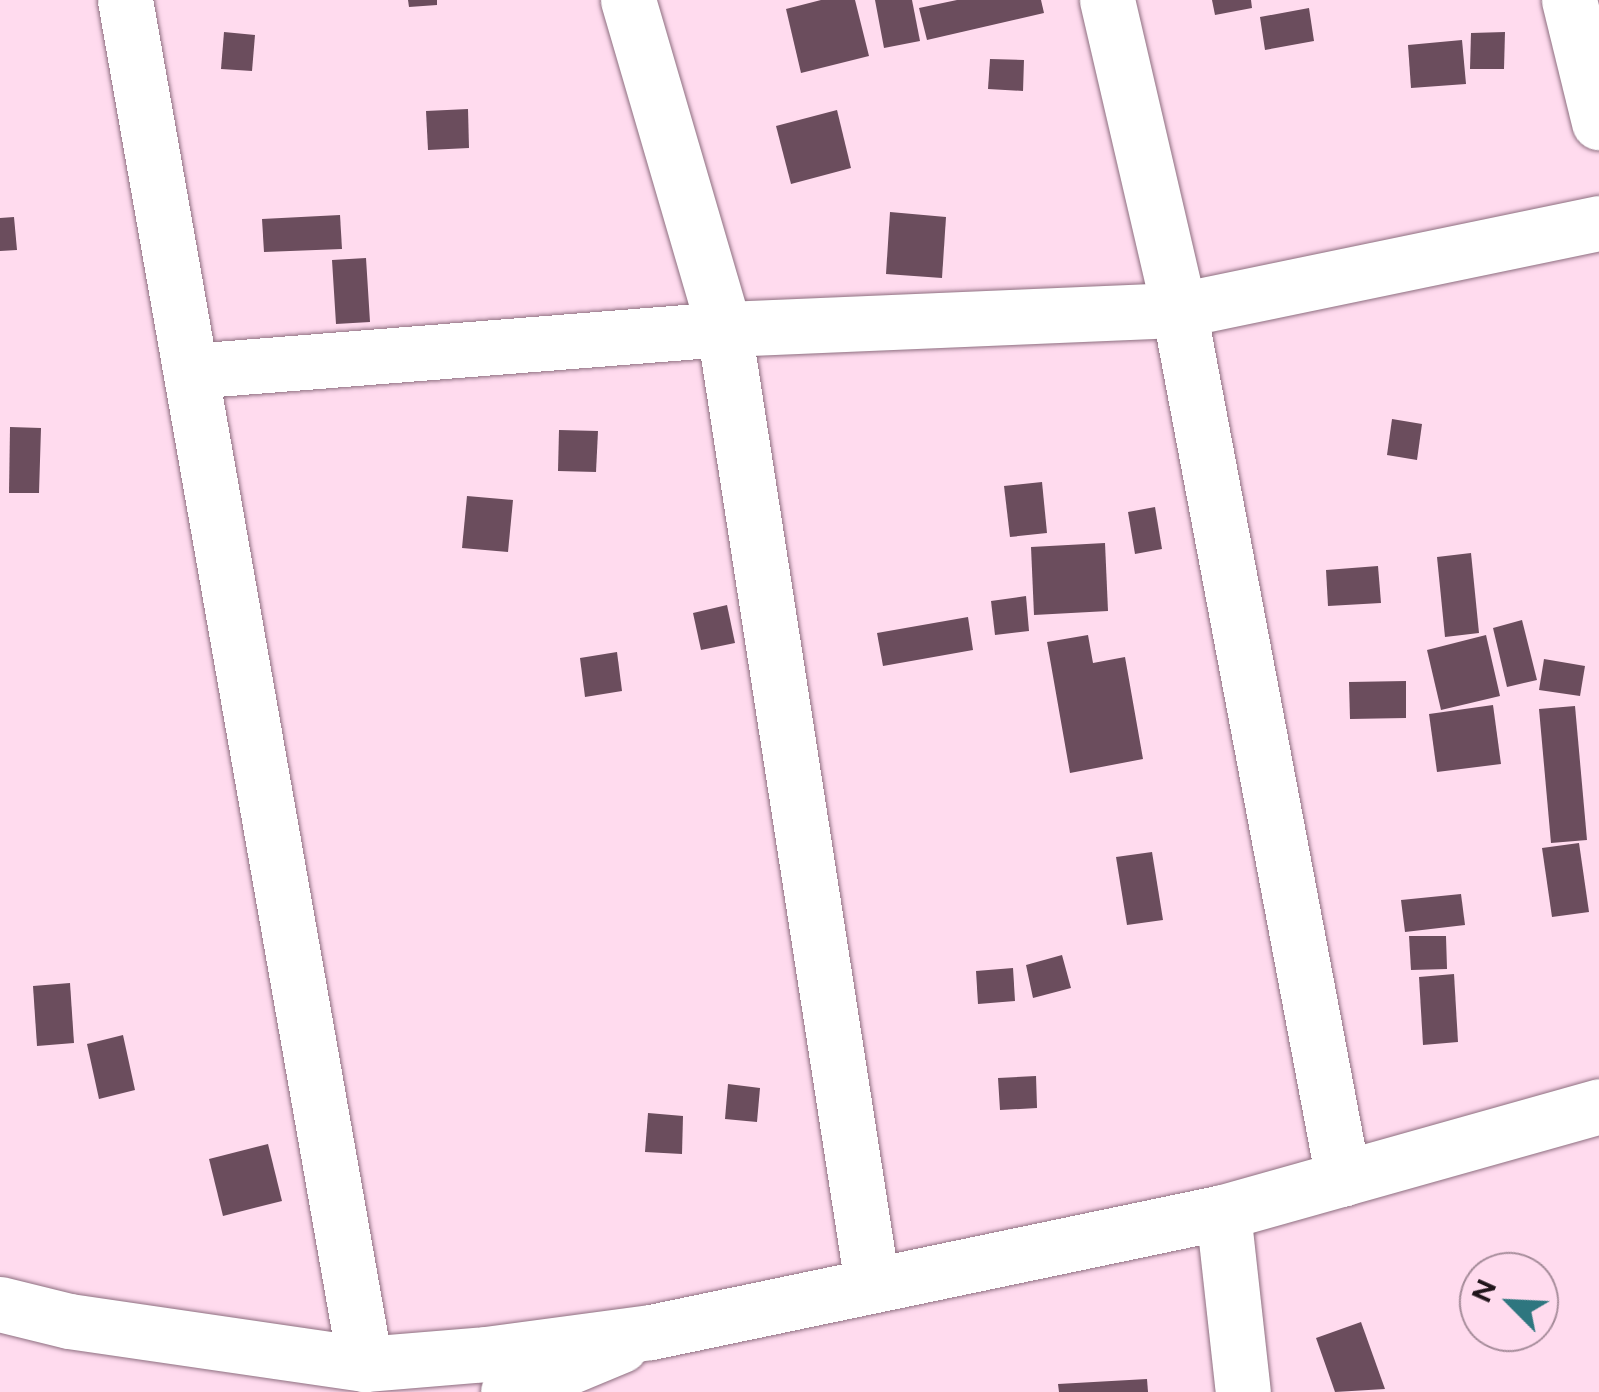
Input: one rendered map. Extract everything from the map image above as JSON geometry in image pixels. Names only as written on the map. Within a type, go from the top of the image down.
[{"type":"street","points":[[125,0],[364,1364]]},
{"type":"street","points":[[628,0],[724,328],[872,1284]]},
{"type":"street","points":[[1108,0],[1179,310],[1344,1179]]},
{"type":"street","points":[[1569,0],[1599,122]]},
{"type":"street","points":[[191,371],[724,328],[1179,310],[1599,223]]},
{"type":"street","points":[[0,1304],[69,1320],[364,1364],[651,1332],[1224,1212],[1599,1106]]},
{"type":"street","points":[[1224,1212],[1243,1392]]},
{"type":"street","points":[[508,1392],[651,1332]]},
{"type":"building","points":[[408,0],[437,0],[437,5],[409,7]]},
{"type":"building","points":[[821,0],[855,0],[869,56],[801,73],[786,9]]},
{"type":"building","points":[[875,0],[912,0],[920,41],[884,48]]},
{"type":"building","points":[[957,0],[1041,0],[1044,13],[927,40],[919,8]]},
{"type":"building","points":[[1212,0],[1251,0],[1252,8],[1215,15]]},
{"type":"building","points":[[1309,8],[1314,41],[1265,50],[1260,17]]},
{"type":"building","points":[[224,32],[255,35],[252,71],[221,69]]},
{"type":"building","points":[[1505,32],[1504,69],[1470,69],[1471,33]]},
{"type":"building","points":[[1462,40],[1466,84],[1411,88],[1408,45]]},
{"type":"building","points":[[990,59],[1024,60],[1023,91],[988,89]]},
{"type":"building","points":[[468,109],[469,148],[428,150],[426,111]]},
{"type":"building","points":[[837,110],[851,168],[791,184],[776,126]]},
{"type":"building","points":[[890,212],[946,217],[942,278],[886,274]]},
{"type":"building","points":[[340,215],[342,249],[264,252],[262,219]]},
{"type":"building","points":[[14,217],[17,250],[0,251],[0,218]]},
{"type":"building","points":[[366,258],[370,322],[336,324],[332,260]]},
{"type":"building","points":[[1392,419],[1422,424],[1417,460],[1387,455]]},
{"type":"building","points":[[10,427],[41,428],[39,493],[9,493]]},
{"type":"building","points":[[559,430],[598,431],[596,472],[558,471]]},
{"type":"building","points":[[1042,482],[1047,533],[1010,537],[1004,486]]},
{"type":"building","points":[[467,496],[513,500],[508,552],[462,548]]},
{"type":"building","points":[[1155,507],[1162,549],[1135,554],[1128,512]]},
{"type":"building","points":[[1105,543],[1108,611],[1034,615],[1031,547]]},
{"type":"building","points":[[1471,553],[1479,633],[1445,637],[1437,557]]},
{"type":"building","points":[[1378,566],[1381,603],[1328,606],[1326,570]]},
{"type":"building","points":[[1026,596],[1029,631],[995,635],[991,601]]},
{"type":"building","points":[[727,605],[735,643],[701,650],[693,613]]},
{"type":"building","points":[[968,617],[973,650],[883,666],[877,633]]},
{"type":"building","points":[[1522,620],[1537,680],[1507,687],[1493,628]]},
{"type":"building","points":[[1088,635],[1093,663],[1125,657],[1143,759],[1070,773],[1047,642]]},
{"type":"building","points":[[1486,635],[1500,696],[1441,710],[1427,650]]},
{"type":"building","points":[[617,652],[622,691],[585,697],[580,658]]},
{"type":"building","points":[[1544,659],[1585,666],[1580,696],[1539,690]]},
{"type":"building","points":[[1406,681],[1406,718],[1350,719],[1349,682]]},
{"type":"building","points":[[1493,705],[1501,764],[1437,772],[1429,714]]},
{"type":"building","points":[[1575,706],[1587,840],[1551,843],[1539,709]]},
{"type":"building","points":[[1579,843],[1589,912],[1552,917],[1542,848]]},
{"type":"building","points":[[1152,852],[1163,920],[1127,925],[1116,857]]},
{"type":"building","points":[[1461,894],[1465,925],[1405,932],[1401,900]]},
{"type":"building","points":[[1409,936],[1446,936],[1447,969],[1411,970]]},
{"type":"building","points":[[1062,955],[1071,988],[1033,998],[1026,965]]},
{"type":"building","points":[[1013,968],[1015,1001],[978,1004],[976,971]]},
{"type":"building","points":[[1454,974],[1458,1042],[1423,1045],[1419,977]]},
{"type":"building","points":[[70,983],[74,1043],[37,1046],[33,986]]},
{"type":"building","points":[[123,1035],[135,1090],[99,1099],[87,1044]]},
{"type":"building","points":[[1036,1076],[1037,1108],[1000,1110],[998,1078]]},
{"type":"building","points":[[728,1084],[760,1088],[757,1122],[725,1119]]},
{"type":"building","points":[[648,1113],[683,1116],[682,1154],[645,1152]]},
{"type":"building","points":[[268,1144],[282,1201],[223,1216],[209,1159]]},
{"type":"building","points":[[1361,1322],[1385,1389],[1335,1392],[1316,1338]]},
{"type":"building","points":[[1147,1379],[1148,1392],[1059,1392],[1058,1384]]}]
